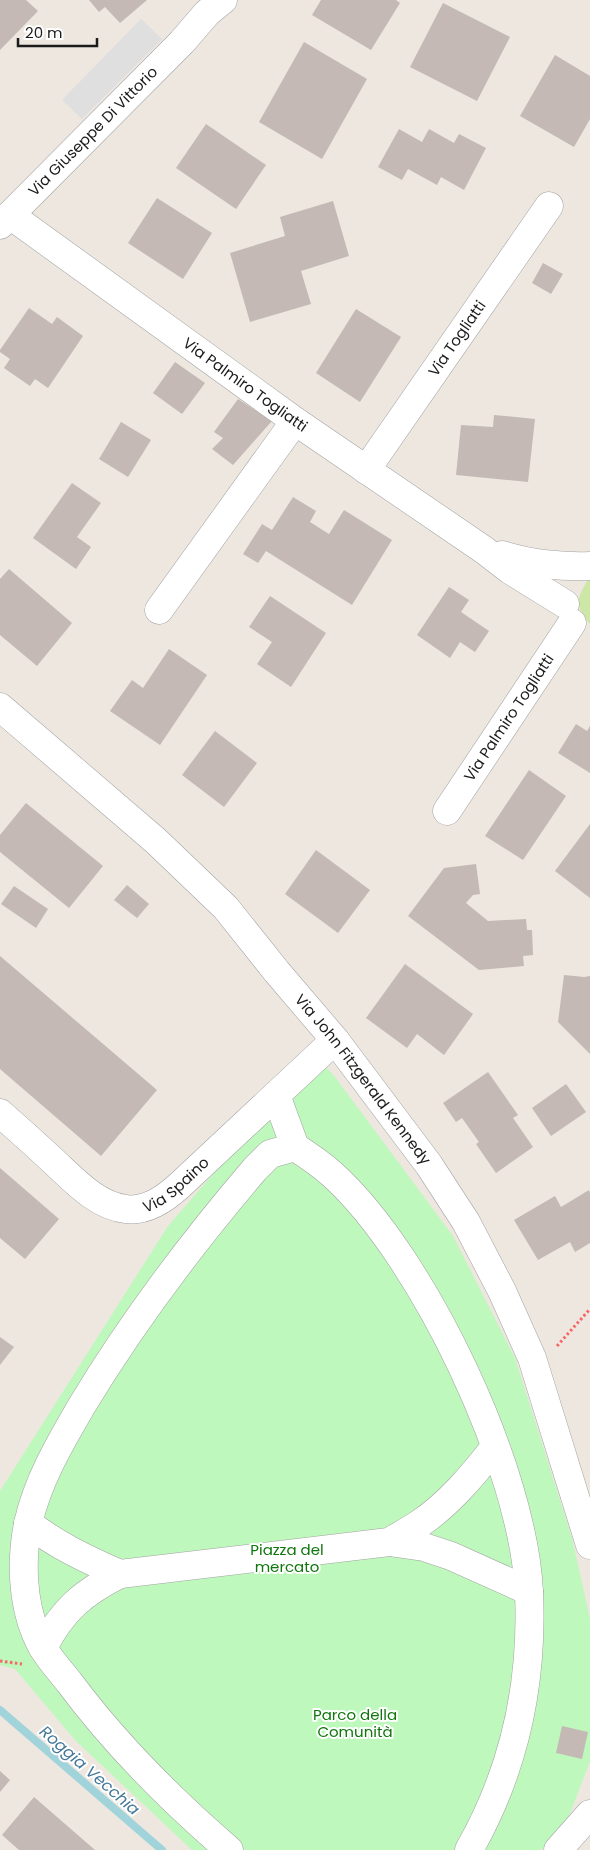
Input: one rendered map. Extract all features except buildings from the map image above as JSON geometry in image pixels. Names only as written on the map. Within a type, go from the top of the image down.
[{"type":"street","name":"Via Giuseppe Di Vittorio","points":[[5,220],[182,42],[213,4]]},
{"type":"street","name":"Via Togliatti","points":[[366,470],[549,206]]},
{"type":"street","name":"Via Palmiro Togliatti","points":[[5,220],[484,550],[576,620],[447,811]]},
{"type":"street","points":[[160,610],[296,421]]},
{"type":"street","name":"Via Palmiro Togliatti","points":[[484,550],[530,564],[561,567],[590,566]]},
{"type":"street","points":[[576,620],[571,590],[581,577],[590,570]]},
{"type":"street","name":"Via John Fitzgerald Kennedy","points":[[0,707],[156,841],[226,908],[334,1040],[429,1165],[466,1222],[502,1291],[532,1358],[590,1545]]},
{"type":"street","name":"Via Spaino","points":[[0,1113],[90,1193],[119,1208],[134,1209],[151,1205],[171,1193],[334,1040]]},
{"type":"street","points":[[276,1095],[295,1147],[321,1165],[346,1187],[371,1216],[395,1249],[426,1298],[452,1348],[495,1447],[515,1511],[529,1591],[529,1652],[519,1719],[501,1784],[469,1850]]},
{"type":"street","points":[[229,1850],[168,1795],[116,1740],[82,1700],[43,1648],[32,1623],[26,1600],[24,1554],[28,1523],[47,1471],[66,1432],[114,1352],[140,1314],[254,1169],[270,1154],[295,1147]]},
{"type":"street","points":[[389,1542],[420,1524],[451,1498],[495,1447]]},
{"type":"street","points":[[28,1523],[44,1535],[84,1558],[120,1574]]},
{"type":"street","points":[[43,1648],[61,1618],[76,1601],[99,1585],[120,1574],[389,1542],[424,1548],[451,1556],[529,1591]]},
{"type":"street","points":[[558,1850],[587,1814]]},
{"type":"path","points":[[532,1358],[552,1350],[590,1309]]},
{"type":"green space","points":[[589,578],[590,624],[579,606],[580,596]]},
{"type":"green space","name":"Piazza del mercato","points":[[322,1062],[453,1236],[515,1358],[572,1538],[590,1619],[590,1761],[569,1816],[541,1850],[192,1850],[75,1740],[15,1669],[0,1665],[0,1491],[168,1226],[268,1111]]},
{"type":"shaded area","points":[[141,19],[162,39],[82,119],[62,100]]},
{"type":"waterway","name":"Roggia Vecchia","points":[[0,1710],[162,1850]]},
{"type":"park label","name":"Parco della Comunità","points":[[355,1724]]}]
